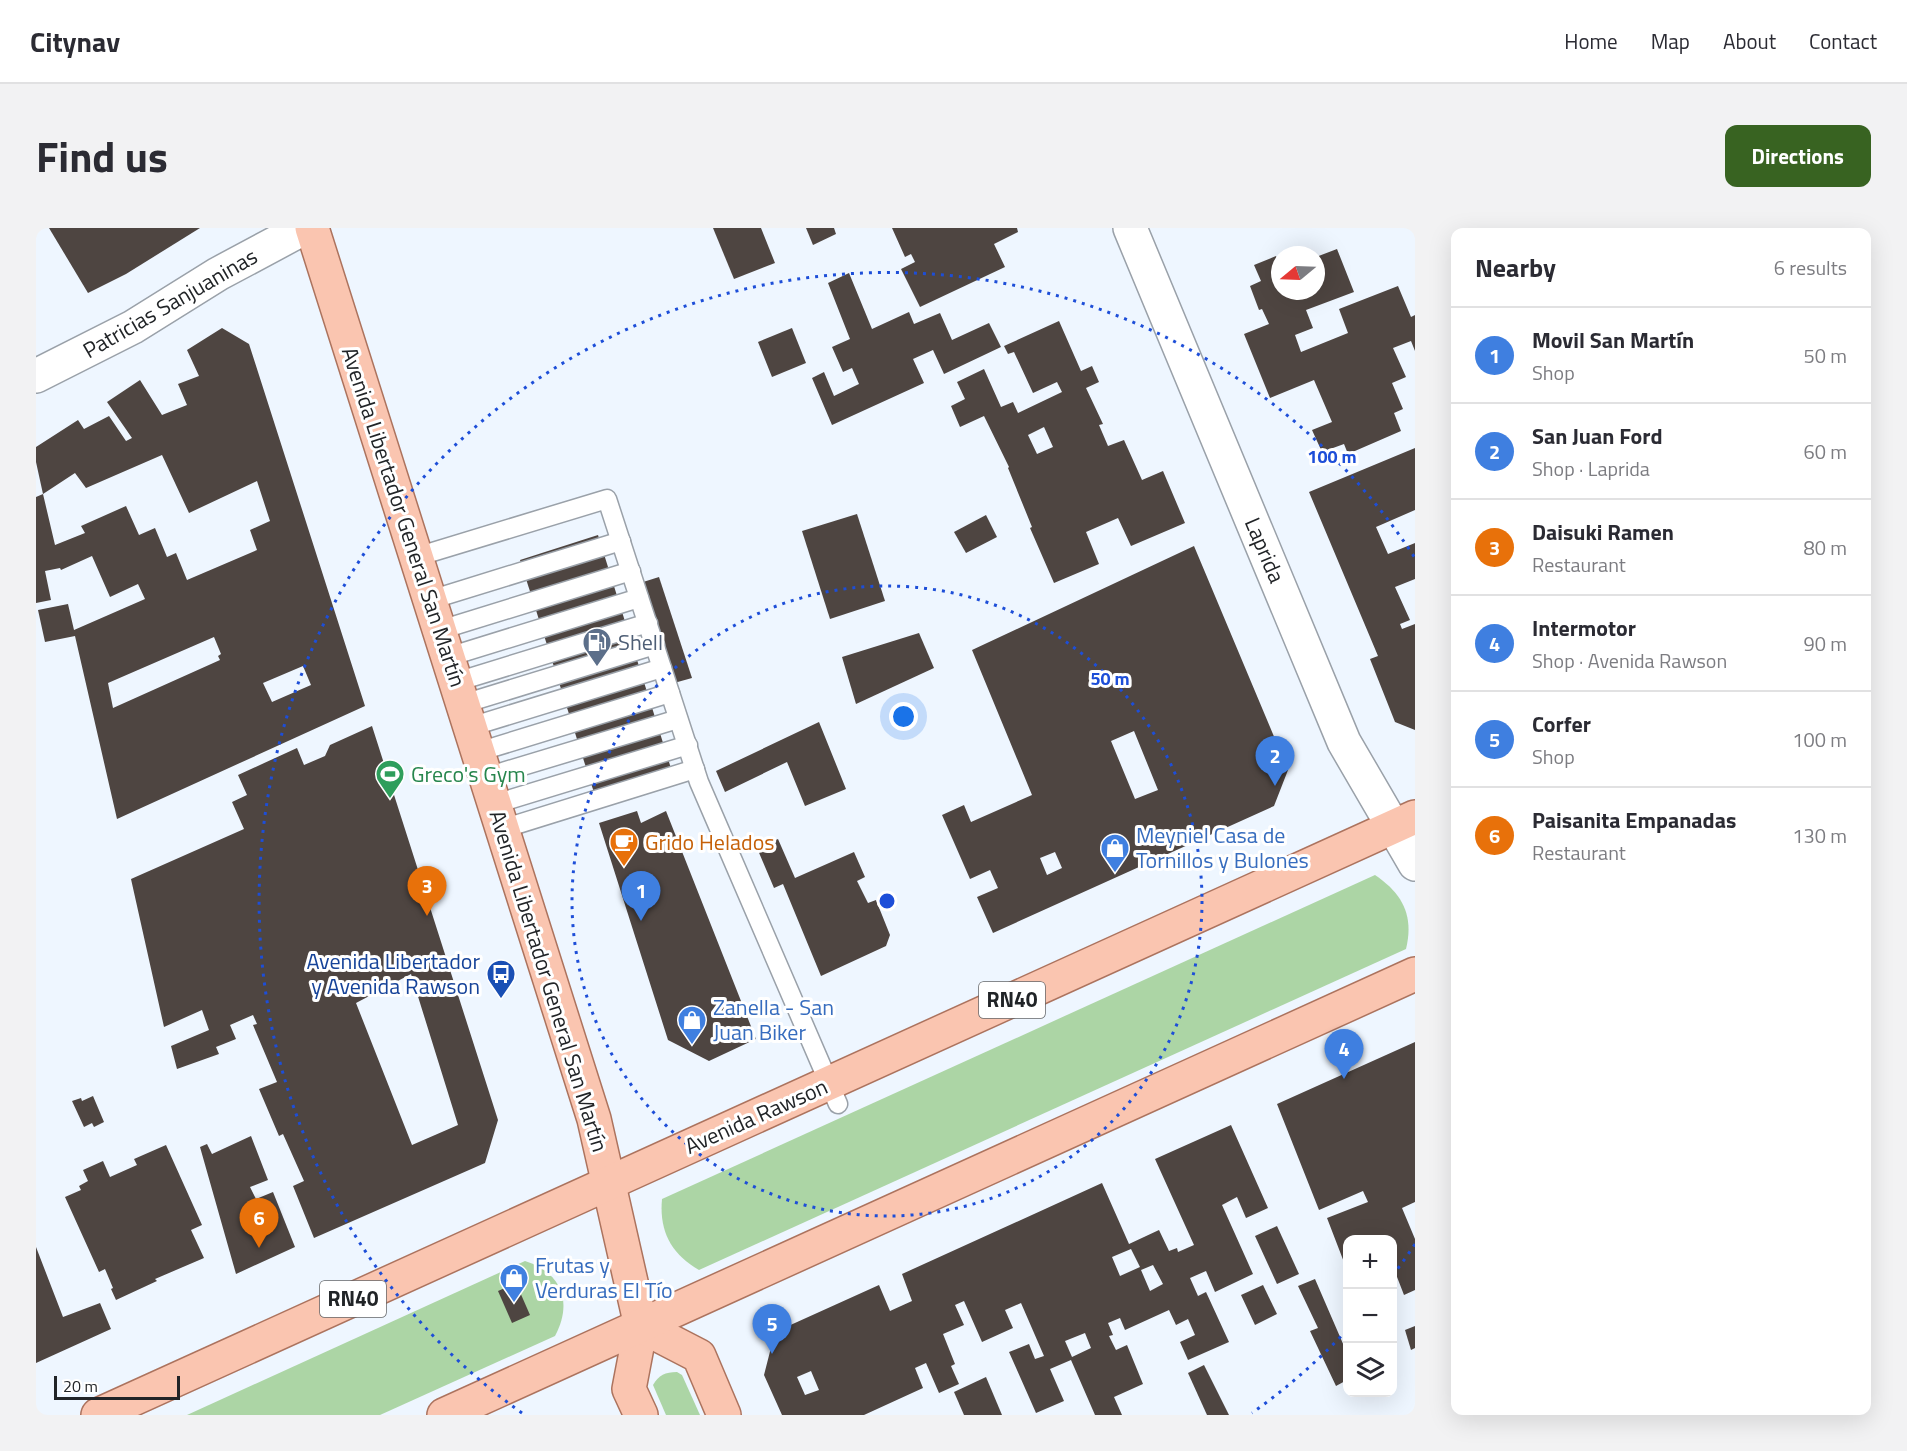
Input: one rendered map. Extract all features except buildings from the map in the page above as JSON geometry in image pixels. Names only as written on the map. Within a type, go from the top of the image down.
[{"type":"main road","name":"Avenida Libertador General San Martín","points":[[312,228],[591,1110],[641,1326],[629,1389],[641,1415]]},
{"type":"main road","name":"Avenida Rawson","points":[[98,1415],[609,1183],[833,1094],[1404,822]]},
{"type":"main road","points":[[444,1415],[1415,974]]},
{"type":"main road","points":[[641,1326],[699,1356],[724,1415]]},
{"type":"street","name":"Patricias Sanjuaninas","points":[[36,376],[133,327],[218,274],[304,228]]},
{"type":"street","name":"Laprida","points":[[1130,228],[1344,742],[1404,822],[1415,864]]},
{"type":"lane","points":[[416,558],[607,499],[695,769],[833,1094]]},
{"type":"lane","points":[[467,716],[621,541]]},
{"type":"lane","points":[[467,716],[631,571]]},
{"type":"lane","points":[[467,716],[639,598]]},
{"type":"lane","points":[[467,716],[648,623]]},
{"type":"lane","points":[[467,716],[655,645]]},
{"type":"lane","points":[[467,716],[662,668]]},
{"type":"lane","points":[[467,716],[670,693]]},
{"type":"lane","points":[[467,716],[678,719]]},
{"type":"lane","points":[[467,716],[688,745]]},
{"type":"lane","points":[[467,716],[695,769]]},
{"type":"green space","points":[[1375,875],[1393,890],[1404,907],[1408,926],[1406,949],[699,1270],[681,1257],[669,1240],[663,1221],[662,1199]]},
{"type":"green space","points":[[525,1261],[548,1273],[561,1290],[563,1312],[555,1336],[380,1415],[187,1415]]},
{"type":"green space","points":[[677,1372],[682,1375],[700,1415],[666,1415],[653,1385],[663,1375]]},
{"type":"place","name":"Shell","points":[[597,668]]},
{"type":"place","name":"San Juan Ford","points":[[1275,786]]},
{"type":"place","name":"Greco's Gym","points":[[390,800]]},
{"type":"place","name":"Grido Helados","points":[[624,868]]},
{"type":"place","name":"Meyniel Casa de Tornillos y Bulones","points":[[1115,874]]},
{"type":"place","name":"Daisuki Ramen","points":[[427,916]]},
{"type":"place","name":"Movil San Martín","points":[[641,921]]},
{"type":"place","name":"Avenida Libertador y Avenida Rawson","points":[[501,1000]]},
{"type":"place","name":"Zanella - San Juan Biker","points":[[692,1046]]},
{"type":"place","name":"Intermotor","points":[[1344,1079]]},
{"type":"place","name":"Paisanita Empanadas","points":[[259,1248]]},
{"type":"place","name":"Frutas y Verduras El Tío","points":[[514,1304]]},
{"type":"place","name":"Corfer","points":[[772,1354]]}]
